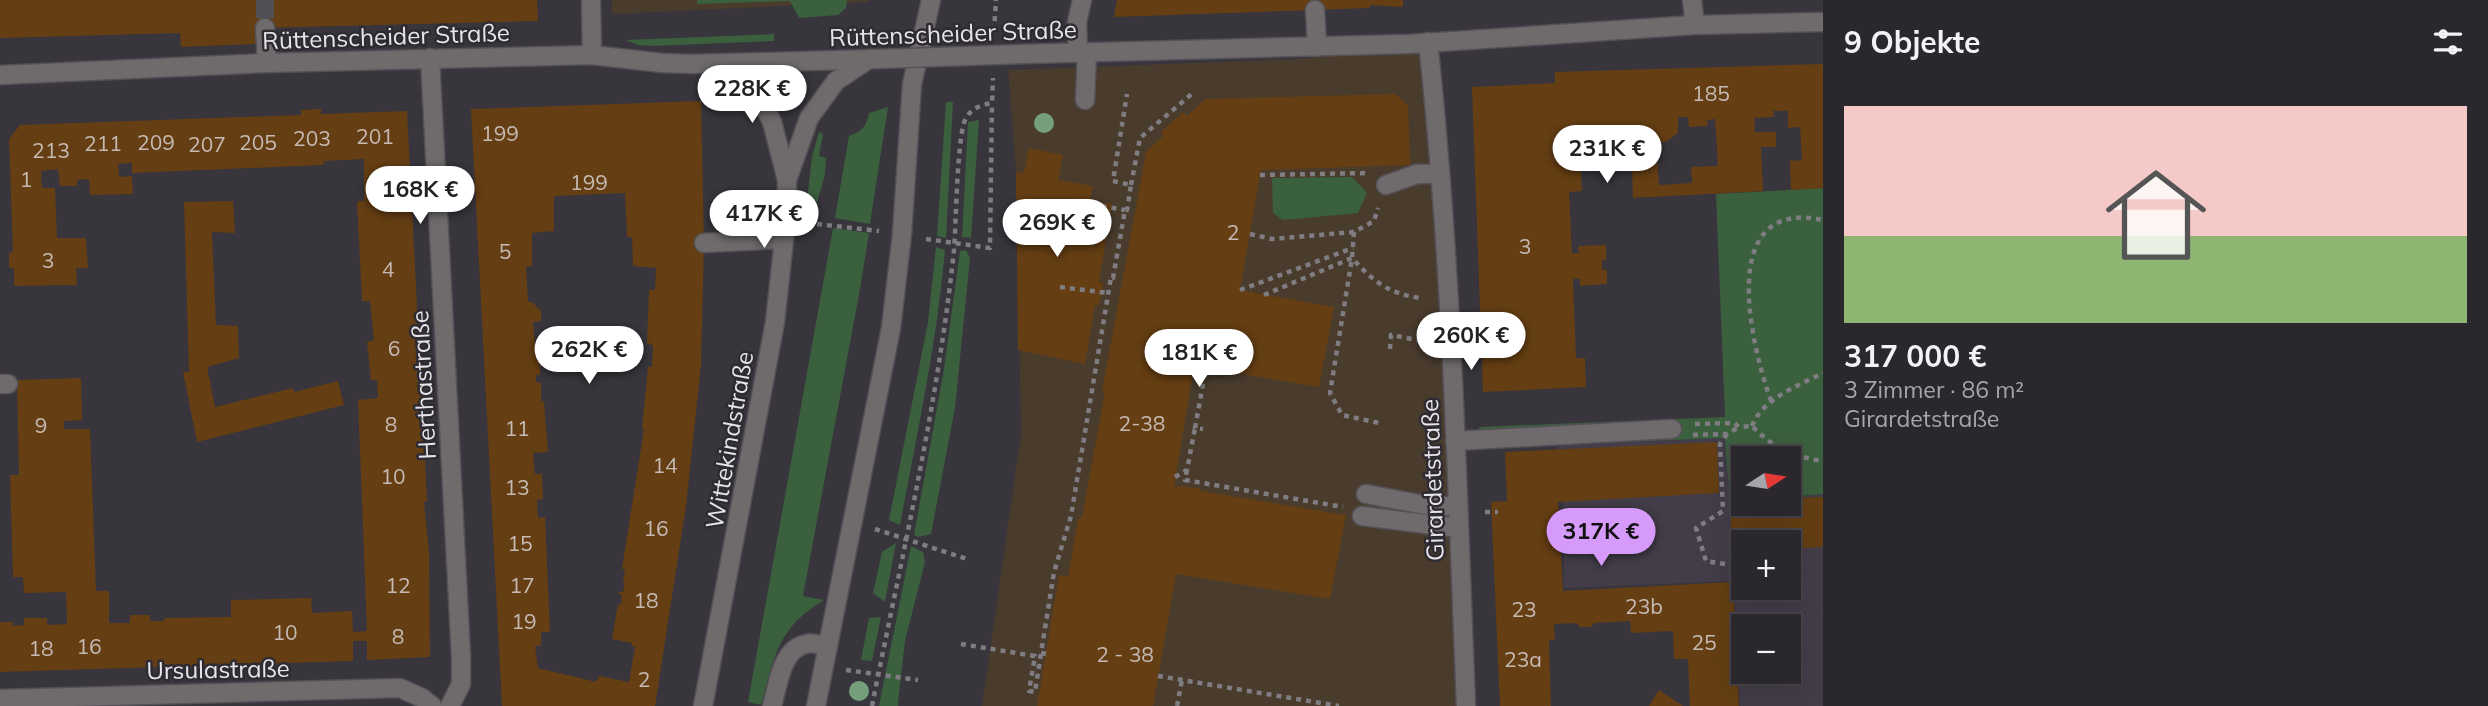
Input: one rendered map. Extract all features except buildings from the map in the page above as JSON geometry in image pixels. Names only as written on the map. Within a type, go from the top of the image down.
[{"type":"street","points":[[591,0],[592,55]]},
{"type":"street","points":[[816,706],[891,328],[902,234],[912,84],[931,0]]},
{"type":"street","points":[[1082,0],[1077,22],[1083,53],[1085,100]]},
{"type":"street","points":[[1692,0],[1695,25]]},
{"type":"street","points":[[1315,10],[1317,47]]},
{"type":"street","name":"Rüttenscheider Straße","points":[[0,75],[430,58],[592,55],[662,64],[1317,47],[1695,25],[1823,22]]},
{"type":"street","points":[[265,28],[267,63]]},
{"type":"street","name":"Girardetstraße","points":[[1428,42],[1440,174],[1466,706]]},
{"type":"street","name":"Herthastraße","points":[[430,58],[461,684],[450,706]]},
{"type":"street","name":"Wittekindstraße","points":[[703,706],[775,322],[787,180],[809,118],[836,81],[874,59]]},
{"type":"street","name":"Wittekindstraße","points":[[730,63],[759,96],[772,122],[787,180]]},
{"type":"street","points":[[1386,185],[1417,174],[1440,174]]},
{"type":"street","points":[[704,243],[784,239]]},
{"type":"street","points":[[1455,442],[1678,427]]},
{"type":"street","points":[[1366,494],[1430,506],[1457,506]]},
{"type":"street","points":[[1356,512],[1458,528]]},
{"type":"street","points":[[772,706],[785,660],[794,649],[807,643],[828,646]]},
{"type":"street","name":"Ursulastraße","points":[[0,699],[400,688],[432,706]]},
{"type":"path","points":[[994,35],[996,0]]},
{"type":"path","points":[[902,234],[990,248],[993,76]]},
{"type":"path","points":[[961,644],[1035,656],[1029,691],[1035,691],[1044,654],[1054,572],[1071,516],[1108,293],[1140,138],[1194,92]]},
{"type":"path","points":[[1127,94],[1114,181],[1131,185]]},
{"type":"path","points":[[872,706],[939,361],[955,243],[962,128],[971,111],[992,103]]},
{"type":"path","points":[[1250,233],[1272,239],[1354,232],[1374,221],[1386,185],[1370,173],[1260,175]]},
{"type":"path","points":[[1072,201],[1125,209]]},
{"type":"path","points":[[1771,401],[1759,367],[1752,329],[1749,292],[1751,258],[1755,243],[1765,231],[1779,222],[1804,217],[1823,220]]},
{"type":"path","points":[[817,224],[873,230]]},
{"type":"path","points":[[1354,232],[1353,258],[1330,393],[1342,415],[1379,423]]},
{"type":"path","points":[[1240,290],[1353,248]]},
{"type":"path","points":[[1117,257],[1126,258]]},
{"type":"path","points":[[1264,295],[1353,258]]},
{"type":"path","points":[[1353,258],[1378,284],[1388,290],[1402,296],[1421,298]]},
{"type":"path","points":[[1060,287],[1108,293]]},
{"type":"path","points":[[1390,349],[1391,335],[1422,341]]},
{"type":"path","points":[[1199,367],[1200,378],[1203,379],[1185,480],[1356,512]]},
{"type":"path","points":[[1752,426],[1757,414],[1771,401],[1823,373]]},
{"type":"path","points":[[1678,427],[1734,423],[1739,427]]},
{"type":"path","points":[[1731,565],[1706,561],[1696,528],[1723,511],[1720,444],[1727,434],[1739,427],[1752,426]]},
{"type":"path","points":[[1752,426],[1767,442],[1784,450],[1823,461]]},
{"type":"path","points":[[1195,428],[1203,429]]},
{"type":"path","points":[[1698,435],[1727,434]]},
{"type":"path","points":[[1175,477],[1187,470]]},
{"type":"path","points":[[1485,512],[1498,512]]},
{"type":"path","points":[[853,522],[970,560]]},
{"type":"path","points":[[824,667],[918,680]]},
{"type":"path","points":[[1158,676],[1339,706]]},
{"type":"path","points":[[1177,706],[1182,680]]},
{"type":"shaded area","points":[[612,0],[869,0],[612,14]]},
{"type":"shaded area","points":[[1426,45],[1463,706],[982,706],[1021,434],[1016,172],[1008,70],[1300,59]]},
{"type":"shaded area","points":[[1725,438],[1731,516],[1801,516],[1801,496],[1823,494],[1823,706],[1740,706],[1739,684],[1801,684],[1801,614],[1736,614],[1735,600],[1801,600],[1801,530],[1731,530],[1731,581],[1564,588],[1563,506],[1557,444]]},
{"type":"green space","points":[[697,0],[847,0],[846,8],[838,15],[799,18],[790,1],[697,4]]},
{"type":"green space","points":[[774,34],[774,41],[650,46],[626,40]]},
{"type":"green space","points":[[946,102],[953,102],[946,238],[937,236]]},
{"type":"green space","points":[[888,107],[870,224],[835,218],[849,136],[863,128],[869,113]]},
{"type":"green space","points":[[979,120],[971,238],[962,237],[968,122]]},
{"type":"green space","points":[[819,132],[823,134],[819,156],[826,158],[825,174],[815,210],[806,209],[812,157]]},
{"type":"green space","points":[[1352,177],[1367,193],[1358,213],[1283,220],[1273,213],[1272,178]]},
{"type":"green space","points":[[1823,188],[1823,494],[1801,496],[1801,446],[1731,446],[1730,502],[1725,438],[1480,447],[1479,427],[1725,417],[1716,194]]},
{"type":"green space","points":[[833,228],[869,233],[803,596],[824,600],[796,621],[787,633],[775,658],[761,705],[748,702]]},
{"type":"green space","points":[[936,247],[945,250],[937,319],[900,525],[889,520],[928,322]]},
{"type":"green space","points":[[966,250],[970,258],[955,408],[931,534],[918,537],[914,535],[944,369],[960,251]]},
{"type":"green space","points":[[896,543],[885,602],[873,593],[882,552]]},
{"type":"green space","points":[[911,546],[923,552],[925,562],[905,641],[898,706],[879,706]]},
{"type":"green space","points":[[881,617],[872,661],[861,660],[869,618]]},
{"type":"tunnel","points":[[265,0],[265,28]]}]
